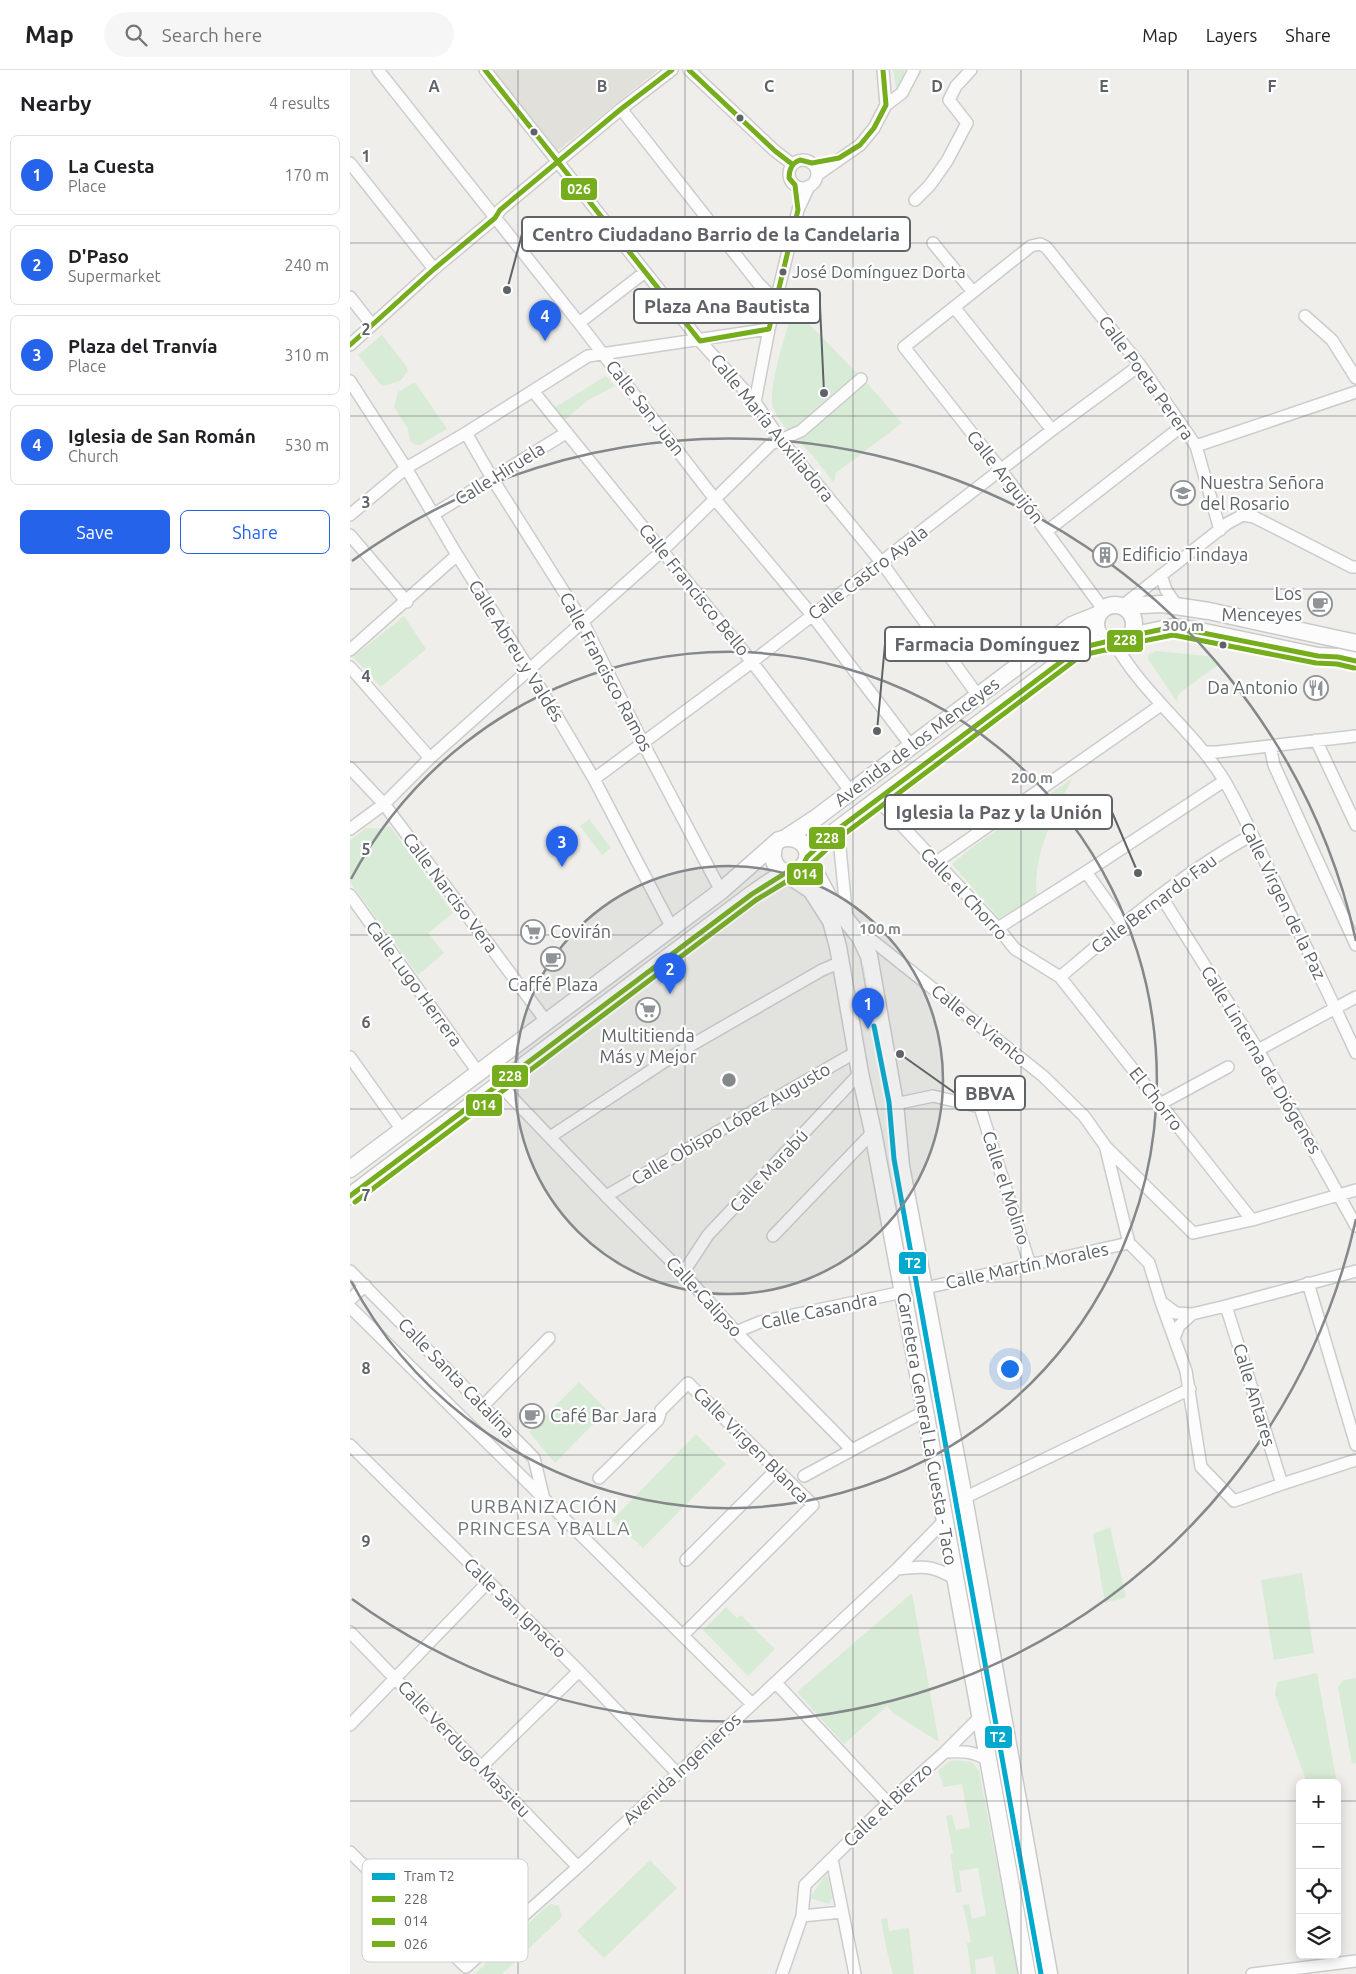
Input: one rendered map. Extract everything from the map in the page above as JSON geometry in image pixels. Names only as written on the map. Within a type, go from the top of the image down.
[{"type":"main road","points":[[1122,606],[1129,611],[1134,619],[1134,628],[1130,636],[1123,642],[1110,643],[1098,635],[1095,626],[1100,612],[1113,604],[1122,606],[1162,604],[1209,611],[1356,643]]},
{"type":"main road","name":"Avenida de los Menceyes","points":[[350,1169],[721,891],[780,842],[816,818],[979,697],[1072,625],[1100,612]]},
{"type":"main road","points":[[1130,636],[1159,628],[1173,627],[1318,656],[1338,657],[1356,661]]},
{"type":"main road","name":"Avenida de los Menceyes","points":[[807,858],[838,828],[1074,652],[1084,647],[1110,643]]},
{"type":"main road","points":[[797,838],[806,847],[807,858],[802,868],[794,872],[787,872],[778,868],[772,858],[780,842],[797,838]]},
{"type":"main road","name":"Carretera General La Cuesta - Taco","points":[[807,858],[829,898],[860,937],[868,956],[895,1104],[901,1166],[964,1498],[1049,1974]]},
{"type":"main road","points":[[350,1196],[752,894],[787,872]]},
{"type":"main road","name":"Carretera General La Cuesta - Taco","points":[[787,872],[811,890],[820,903],[831,921],[840,954],[856,1052],[903,1292],[1027,1974]]},
{"type":"main road","points":[[840,954],[843,942],[852,937],[860,937]]},
{"type":"street","name":"Calle San Juan","points":[[378,70],[604,354],[714,498],[812,615],[912,746]]},
{"type":"street","name":"Calle María Auxiliadora","points":[[485,70],[700,341],[755,402],[780,439],[882,563],[979,697]]},
{"type":"street","points":[[350,345],[434,269],[495,218],[500,210],[621,109],[672,70]]},
{"type":"street","points":[[689,70],[775,152],[792,164]]},
{"type":"street","points":[[883,70],[886,105]]},
{"type":"street","points":[[755,402],[769,329],[798,210],[809,186],[816,179],[817,175],[860,145],[874,128],[886,105],[902,93],[914,70]]},
{"type":"street","points":[[915,200],[930,185],[948,161],[967,123],[949,100],[956,86],[971,70]]},
{"type":"street","points":[[621,109],[758,282],[776,301]]},
{"type":"street","points":[[792,164],[800,160],[812,163],[839,158]]},
{"type":"street","points":[[350,163],[434,269]]},
{"type":"street","points":[[812,163],[817,175]]},
{"type":"street","points":[[792,164],[789,178],[795,185],[800,187],[809,186]]},
{"type":"street","points":[[795,185],[798,210]]},
{"type":"street","points":[[933,242],[973,292],[954,307],[1052,430]]},
{"type":"street","name":"Calle Poeta Perera","points":[[973,292],[1031,246],[1040,244],[1046,247],[1140,365],[1196,446],[1220,530]]},
{"type":"street","points":[[579,323],[645,272]]},
{"type":"street","points":[[350,297],[372,325]]},
{"type":"street","name":"Calle Arguijón","points":[[954,307],[904,347],[1047,531],[1100,612]]},
{"type":"street","points":[[1305,316],[1332,340],[1356,378]]},
{"type":"street","points":[[350,515],[406,468],[466,433],[588,356],[700,341],[769,329]]},
{"type":"street","name":"Calle Castro Ayala","points":[[594,779],[752,662],[1052,430],[1140,365]]},
{"type":"street","points":[[350,829],[384,804],[430,758],[662,550],[771,444],[801,432],[861,379]]},
{"type":"street","name":"Calle Abreu y Valdés","points":[[350,381],[406,468],[594,779],[672,928]]},
{"type":"street","name":"Calle Francisco Bello","points":[[534,391],[752,662],[851,792]]},
{"type":"street","points":[[1196,446],[1356,392]]},
{"type":"street","points":[[1047,531],[1182,426]]},
{"type":"street","name":"Calle Francisco Ramos","points":[[466,433],[492,478],[583,622],[643,743],[721,891]]},
{"type":"street","name":"Calle Hiruela","points":[[434,514],[566,433]]},
{"type":"street","points":[[1122,606],[1220,530],[1244,515],[1254,517],[1352,567],[1356,567]]},
{"type":"street","points":[[350,535],[407,602]]},
{"type":"street","points":[[350,650],[407,602],[457,555]]},
{"type":"street","points":[[1161,575],[1166,590],[1176,606]]},
{"type":"street","name":"Calle Virgen de la Paz","points":[[1110,643],[1161,705],[1204,752],[1224,781],[1252,835],[1356,1053]]},
{"type":"street","points":[[350,667],[430,758]]},
{"type":"street","points":[[935,863],[1161,705]]},
{"type":"street","points":[[1204,752],[1356,736]]},
{"type":"street","points":[[1316,740],[1356,825]]},
{"type":"street","points":[[1270,746],[1274,766],[1356,945]]},
{"type":"street","name":"Calle Narciso Vera","points":[[350,768],[384,804],[546,1021]]},
{"type":"street","points":[[998,928],[1224,781]]},
{"type":"street","name":"Calle el Chorro","points":[[877,799],[998,928],[1014,949],[1060,977]]},
{"type":"street","points":[[838,828],[847,922]]},
{"type":"street","name":"Calle Bernardo Fau","points":[[1060,977],[1123,924],[1204,863],[1252,835]]},
{"type":"street","points":[[1086,872],[1123,924]]},
{"type":"street","name":"Calle Lugo Herrera","points":[[350,895],[478,1072]]},
{"type":"street","name":"Calle Linterna de Diógenes","points":[[1161,896],[1258,1050],[1356,1226]]},
{"type":"street","name":"Calle el Viento","points":[[860,937],[873,941],[1043,1076],[1084,1116],[1106,1147],[1193,1233],[1252,1220]]},
{"type":"street","points":[[550,1137],[676,1054],[822,970],[840,954]]},
{"type":"street","name":"El Chorro","points":[[1060,977],[1252,1220]]},
{"type":"street","points":[[1258,1050],[1356,997]]},
{"type":"street","name":"Calle Obispo López Augusto","points":[[606,1196],[856,1052]]},
{"type":"street","points":[[350,1058],[402,1130]]},
{"type":"street","points":[[1160,1104],[1228,1067]]},
{"type":"street","name":"Calle Marabú","points":[[683,1273],[708,1235],[860,1072]]},
{"type":"street","name":"Calle Calipso","points":[[499,1084],[683,1273],[736,1332],[852,1450]]},
{"type":"street","name":"Calle el Molino","points":[[895,1104],[933,1096],[980,1107],[1030,1265]]},
{"type":"street","points":[[773,1236],[873,1132]]},
{"type":"street","points":[[1106,1147],[1129,1243],[1149,1264],[1160,1302],[1186,1371],[1201,1467],[1234,1501],[1356,1460]]},
{"type":"street","points":[[1252,1220],[1356,1190]]},
{"type":"street","name":"Calle Martín Morales","points":[[925,1288],[1129,1243]]},
{"type":"street","name":"Calle Santa Catalina","points":[[350,1270],[534,1458],[543,1496]]},
{"type":"street","points":[[1160,1302],[1176,1313],[1192,1314],[1356,1271]]},
{"type":"street","points":[[1308,1283],[1356,1445]]},
{"type":"street","points":[[350,1300],[365,1285]]},
{"type":"street","name":"Calle Casandra","points":[[736,1332],[760,1322],[903,1292]]},
{"type":"street","name":"Calle Antares","points":[[1226,1306],[1282,1484]]},
{"type":"street","name":"Calle Santa Catalina","points":[[350,1307],[752,1704]]},
{"type":"street","points":[[1174,1338],[1179,1326],[1192,1314]]},
{"type":"street","points":[[483,1406],[549,1338]]},
{"type":"street","name":"Calle Virgen Blanca","points":[[599,1478],[658,1420],[661,1410],[688,1383],[813,1505],[683,1635]]},
{"type":"street","points":[[964,1498],[1190,1389]]},
{"type":"street","points":[[804,1476],[925,1411]]},
{"type":"street","name":"Calle San Ignacio","points":[[350,1445],[579,1671],[677,1773]]},
{"type":"street","points":[[518,1474],[530,1472],[535,1468]]},
{"type":"street","points":[[686,1560],[777,1469]]},
{"type":"street","name":"Avenida Ingenieros","points":[[528,1912],[898,1569],[944,1521]]},
{"type":"street","points":[[898,1569],[923,1566],[939,1570],[954,1578]]},
{"type":"street","points":[[350,1725],[488,1582]]},
{"type":"street","name":"Calle Verdugo Massieu","points":[[350,1632],[396,1677],[578,1867]]},
{"type":"street","points":[[481,1767],[579,1671]]},
{"type":"street","points":[[776,1682],[888,1803]]},
{"type":"street","name":"Calle el Bierzo","points":[[782,1974],[802,1916],[805,1885],[888,1803],[945,1752],[980,1717]]},
{"type":"street","name":"Calle el Bierzo","points":[[945,1752],[966,1750],[988,1760]]},
{"type":"street","name":"Avenida Ingenieros","points":[[350,1852],[362,1864]]},
{"type":"street","name":"Calle el Bierzo","points":[[832,1858],[855,1974]]},
{"type":"street","points":[[802,1916],[842,1912]]},
{"type":"street","points":[[1252,1974],[1356,1961]]},
{"type":"street","name":"Avenida Ingenieros","points":[[461,1962],[466,1967],[472,1962]]},
{"type":"shaded area","points":[[492,70],[658,70],[555,153]]},
{"type":"green space","points":[[893,70],[905,70],[899,89],[896,88]]},
{"type":"green space","points":[[793,308],[867,383],[902,423],[836,473],[834,483],[813,456],[788,431],[777,416],[772,402],[772,393],[780,355]]},
{"type":"green space","points":[[382,335],[408,371],[400,381],[384,386],[380,384],[358,355]]},
{"type":"green space","points":[[606,376],[615,386],[588,400],[563,422],[554,408]]},
{"type":"green space","points":[[415,382],[447,429],[419,445],[415,445],[410,441],[408,429],[394,407],[398,392]]},
{"type":"green space","points":[[404,616],[426,649],[381,687],[353,657]]},
{"type":"green space","points":[[1156,651],[1207,656],[1221,663],[1182,691],[1178,695],[1177,702],[1148,659],[1149,654]]},
{"type":"green space","points":[[1073,778],[1059,804],[1041,851],[1036,881],[1037,895],[999,918],[952,864],[974,846]]},
{"type":"green space","points":[[589,819],[611,848],[602,855],[580,826]]},
{"type":"green space","points":[[390,826],[453,913],[428,933],[444,953],[418,975],[350,882],[350,840],[367,828],[384,829]]},
{"type":"green space","points":[[579,1382],[607,1410],[555,1463],[529,1432]]},
{"type":"green space","points":[[696,1434],[726,1464],[643,1548],[612,1520]]},
{"type":"green space","points":[[1110,1527],[1126,1597],[1105,1603],[1093,1534]]},
{"type":"green space","points":[[1302,1573],[1314,1653],[1274,1660],[1261,1580]]},
{"type":"green space","points":[[912,1593],[939,1742],[893,1713],[887,1706],[844,1744],[797,1692]]},
{"type":"green space","points":[[726,1607],[737,1618],[741,1615],[775,1649],[748,1676],[703,1630]]},
{"type":"green space","points":[[1317,1673],[1336,1779],[1306,1779],[1275,1694],[1277,1682]]},
{"type":"green space","points":[[1356,1678],[1356,1763],[1352,1764],[1338,1687],[1344,1680]]},
{"type":"green space","points":[[954,1760],[972,1762],[979,1771],[1018,1974],[996,1974],[993,1956],[975,1960],[976,1974],[971,1974],[967,1943],[971,1942],[963,1905],[969,1904],[972,1919],[986,1915],[978,1868],[959,1871],[962,1892],[956,1893],[950,1854],[953,1853],[946,1816],[952,1815],[956,1830],[970,1827],[962,1784],[944,1787],[938,1771],[948,1762]]},
{"type":"green space","points":[[650,1860],[677,1888],[604,1958],[577,1931]]},
{"type":"green space","points":[[825,1875],[828,1877],[832,1898],[829,1904],[810,1898]]},
{"type":"green space","points":[[551,1904],[559,1906],[562,1917],[528,1949],[528,1924]]},
{"type":"green space","points":[[887,1918],[889,1931],[909,1928],[914,1974],[893,1974],[881,1919]]},
{"type":"green space","points":[[488,1962],[515,1962],[502,1974],[475,1974]]},
{"type":"tram line","points":[[863,966],[874,1026]]},
{"type":"tram line","name":"T2","points":[[874,1026],[889,1102],[894,1159],[1041,1974]]},
{"type":"transit line","name":"026","points":[[485,70],[700,341],[769,329],[798,210],[795,185],[789,178],[790,172],[797,161],[812,163]]},
{"type":"transit line","name":"026","points":[[350,345],[434,269],[495,218],[500,210],[621,109],[672,70]]},
{"type":"transit line","name":"026","points":[[689,70],[775,151],[792,164]]},
{"type":"transit line","name":"026","points":[[812,163],[839,158],[860,145],[874,128],[886,105],[883,70]]},
{"type":"transit line","name":"228","points":[[350,1196],[752,894],[787,872],[794,872],[802,867],[807,857],[834,832],[1074,652],[1084,647],[1105,642],[1115,644],[1123,642],[1130,636],[1173,627],[1318,656],[1338,657],[1356,661]]},
{"type":"transit line","name":"014","points":[[355,1202],[756,900],[789,880],[797,879],[807,873],[813,862],[839,838],[1078,658],[1105,650],[1117,651],[1126,649],[1133,643],[1173,635],[1316,663],[1337,664],[1354,668]]},
{"type":"place","name":"José Domínguez Dorta","points":[[783,272]]},
{"type":"place","name":"Centro Ciudadano Barrio de la Candelaria","points":[[507,290]]},
{"type":"place","name":"Iglesia de San Román","points":[[545,341]]},
{"type":"place","name":"Plaza Ana Bautista","points":[[824,393]]},
{"type":"place","name":"Nuestra Señora del Rosario","points":[[1183,493]]},
{"type":"place","name":"Edificio Tindaya","points":[[1105,555]]},
{"type":"place","name":"Los Menceyes","points":[[1320,604]]},
{"type":"place","name":"Da Antonio","points":[[1316,688]]},
{"type":"place","name":"Farmacia Domínguez","points":[[877,731]]},
{"type":"place","name":"Plaza del Tranvía","points":[[562,867]]},
{"type":"place","name":"Iglesia la Paz y la Unión","points":[[1138,873]]},
{"type":"place","name":"Covirán","points":[[533,932]]},
{"type":"place","name":"Caffé Plaza","points":[[553,959]]},
{"type":"place","name":"D'Paso","points":[[670,994]]},
{"type":"place","name":"Multitienda Más y Mejor","points":[[648,1010]]},
{"type":"place","name":"La Cuesta","points":[[868,1029]]},
{"type":"place","name":"BBVA","points":[[900,1054]]},
{"type":"place","name":"Café Bar Jara","points":[[532,1416]]},
{"type":"district","name":"URBANIZACIÓN PRINCESA YBALLA","points":[[544,1517]]}]
